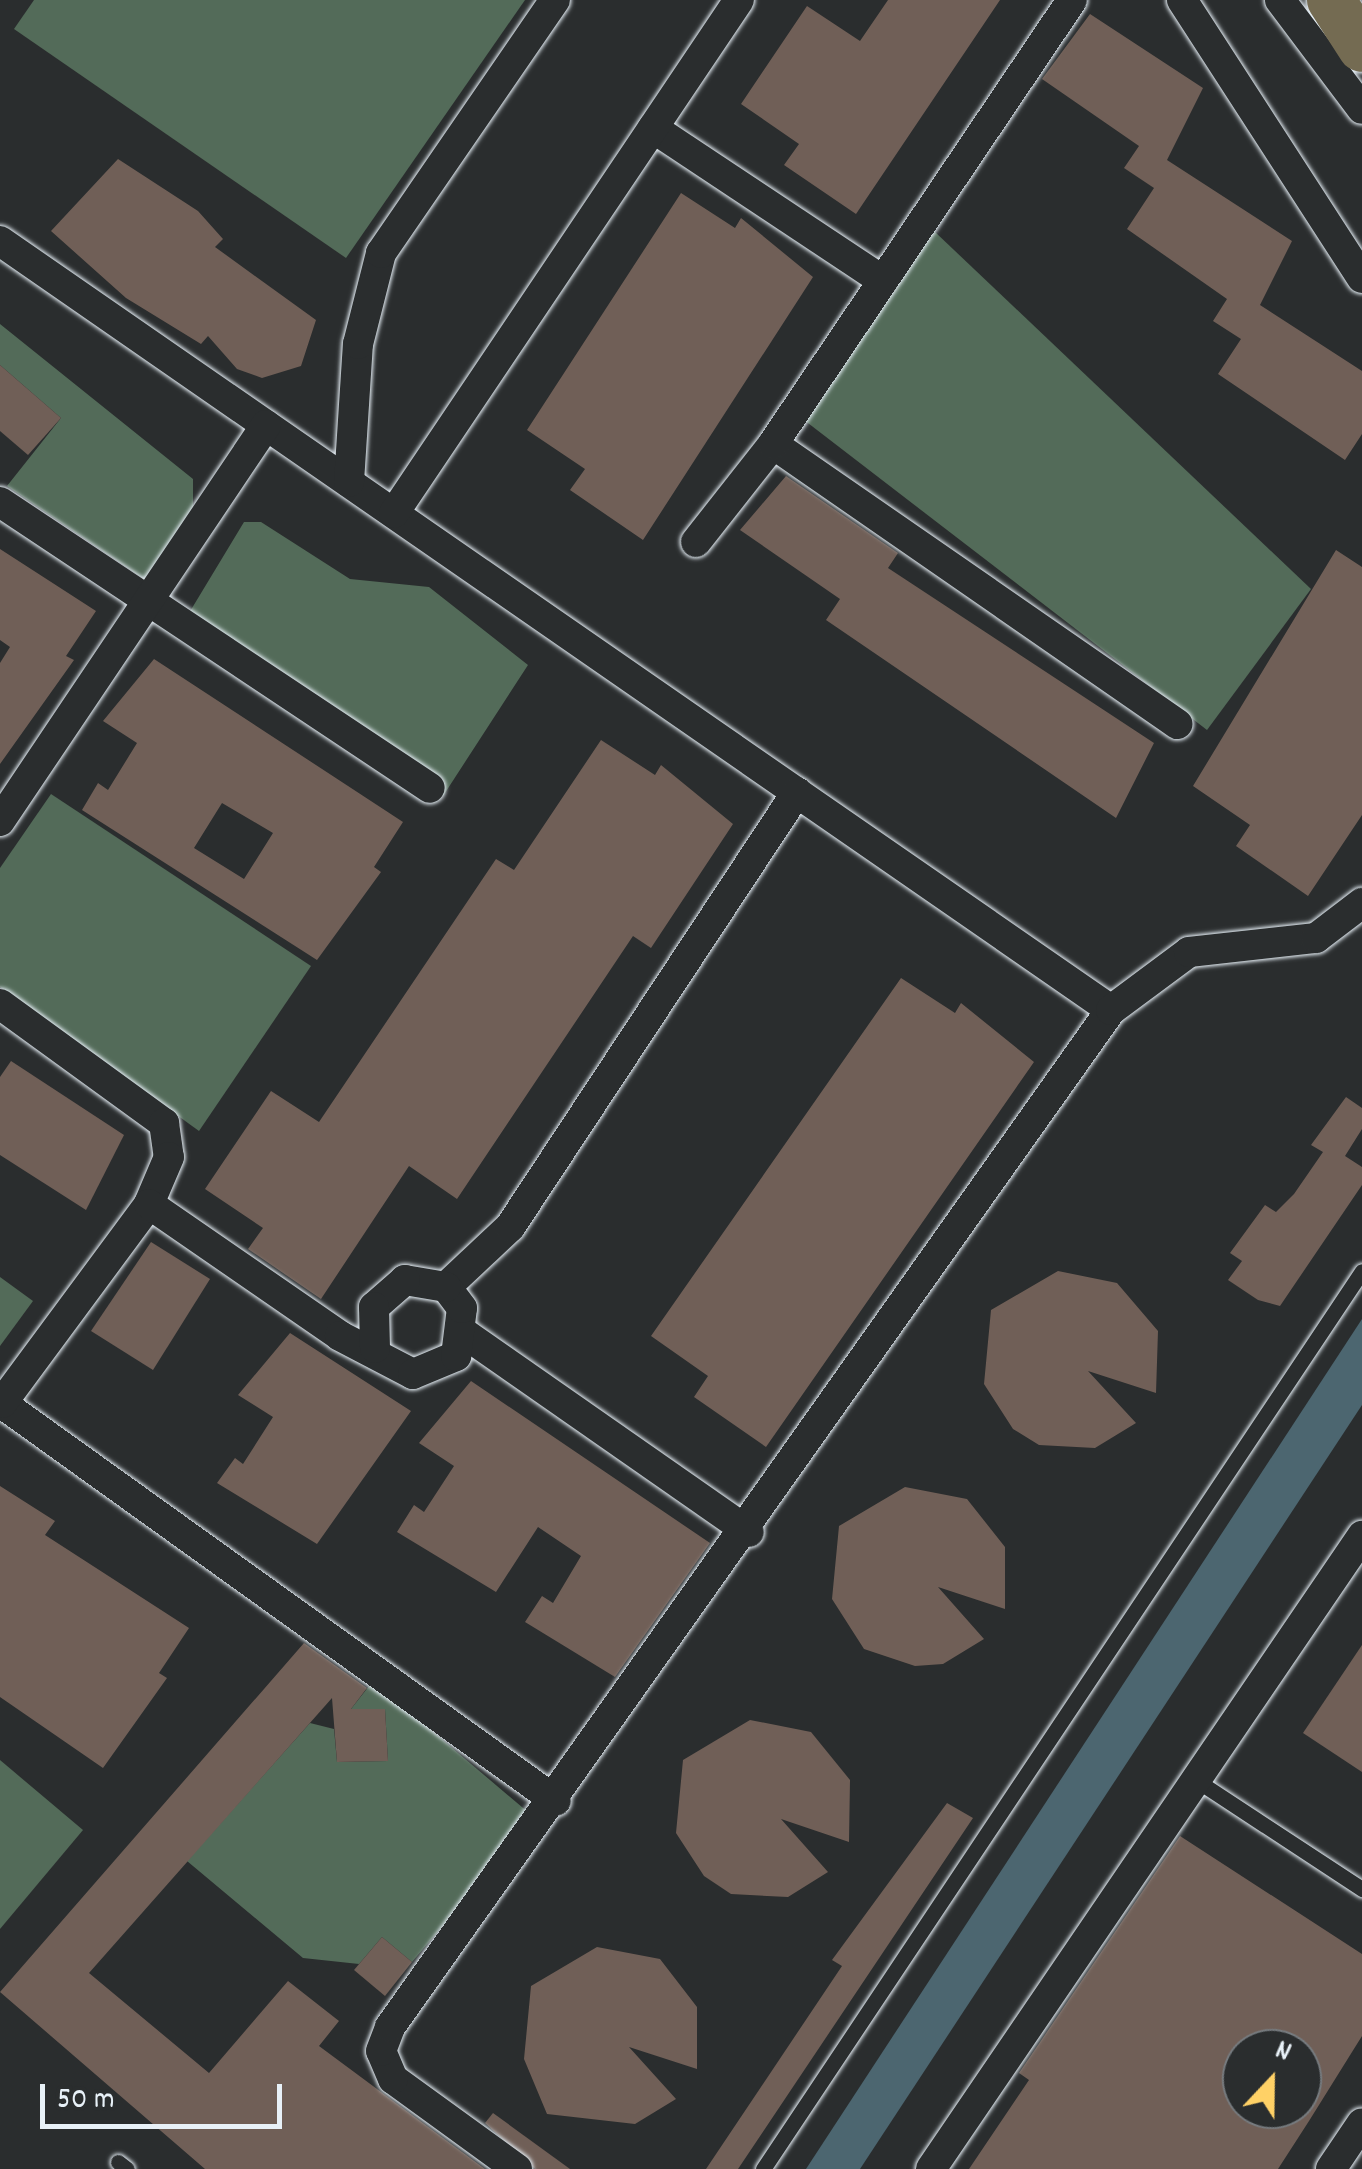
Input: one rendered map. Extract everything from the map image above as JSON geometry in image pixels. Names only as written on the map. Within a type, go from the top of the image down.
[{"type":"main road","points":[[1331,0],[1362,48]]},
{"type":"street","points":[[349,482],[361,326],[381,253],[555,0]]},
{"type":"street","points":[[394,513],[739,0]]},
{"type":"street","points":[[696,542],[773,444],[1072,0]]},
{"type":"street","points":[[1182,0],[1362,278]]},
{"type":"street","points":[[1280,0],[1362,109]]},
{"type":"street","points":[[653,128],[882,280]]},
{"type":"street","points":[[0,241],[1111,1010]]},
{"type":"street","points":[[0,821],[266,425]]},
{"type":"street","points":[[773,444],[1177,724]]},
{"type":"street","points":[[0,502],[430,788]]},
{"type":"street","points":[[446,1287],[510,1227],[797,792]]},
{"type":"street","points":[[516,2169],[393,2079],[381,2050],[1111,1010],[1189,952],[1316,938],[1362,903]]},
{"type":"street","points":[[0,1004],[164,1123],[169,1157],[149,1204],[1,1403],[556,1801]]},
{"type":"street","points":[[149,1204],[340,1336],[374,1348],[413,1374],[456,1356],[465,1334],[462,1308],[446,1287],[405,1280],[386,1290],[372,1317],[374,1348]]},
{"type":"street","points":[[465,1334],[748,1532]]},
{"type":"street","points":[[931,2169],[1362,1536]]},
{"type":"street","points":[[1332,2169],[1362,2123]]},
{"type":"lane","points":[[763,2169],[1362,1271]]},
{"type":"lane","points":[[1196,1780],[1362,1889]]},
{"type":"green space","points":[[34,0],[525,0],[346,258],[14,29]]},
{"type":"green space","points":[[934,231],[1311,589],[1207,730],[804,420]]},
{"type":"green space","points":[[0,324],[193,479],[193,509],[147,581],[7,486],[61,418],[0,365]]},
{"type":"green space","points":[[244,522],[261,522],[350,579],[429,587],[528,665],[443,796],[186,618]]},
{"type":"green space","points":[[51,794],[311,966],[199,1131],[0,987],[0,868]]},
{"type":"green space","points":[[0,1277],[33,1301],[0,1346]]},
{"type":"green space","points":[[373,1681],[529,1813],[526,1828],[412,1962],[382,1937],[359,1964],[303,1958],[187,1861],[310,1723],[334,1729],[337,1762],[388,1761],[385,1709],[351,1709]]},
{"type":"green space","points":[[0,1760],[83,1830],[0,1929]]},
{"type":"water","points":[[1362,1319],[1362,1405],[860,2169],[806,2169]]},
{"type":"building","points":[[888,0],[1000,0],[856,214],[784,165],[799,144],[741,104],[807,6],[860,41]]},
{"type":"building","points":[[1090,14],[1203,88],[1167,160],[1292,241],[1260,305],[1362,371],[1362,434],[1345,460],[1218,374],[1241,339],[1213,321],[1227,299],[1127,229],[1154,188],[1124,168],[1139,146],[1042,79]]},
{"type":"building","points":[[118,159],[198,211],[223,239],[215,247],[316,320],[301,366],[262,378],[237,369],[208,336],[201,344],[126,298],[51,231]]},
{"type":"building","points":[[681,193],[735,228],[741,218],[813,277],[643,540],[570,490],[585,469],[527,430]]},
{"type":"building","points":[[0,365],[61,418],[28,455],[0,431]]},
{"type":"building","points":[[786,476],[898,553],[888,568],[1154,743],[1116,818],[826,620],[840,599],[740,530]]},
{"type":"building","points":[[0,549],[96,611],[66,656],[74,660],[0,764],[0,663],[10,647],[0,640]]},
{"type":"building","points":[[1336,550],[1362,567],[1362,815],[1308,896],[1236,846],[1250,825],[1193,786]]},
{"type":"building","points":[[154,659],[403,822],[374,867],[381,872],[317,960],[82,810],[98,783],[108,790],[137,743],[103,721]],"holes":[[[222,803],[273,833],[244,879],[194,848]]]},
{"type":"building","points":[[601,740],[655,775],[661,765],[733,824],[651,948],[633,936],[457,1199],[409,1166],[321,1299],[248,1249],[263,1228],[205,1189],[271,1091],[319,1122],[496,859],[514,870]]},
{"type":"building","points":[[901,978],[955,1013],[961,1003],[1034,1062],[766,1447],[694,1397],[708,1376],[651,1336]]},
{"type":"building","points":[[11,1061],[124,1135],[86,1210],[0,1155],[0,1077]]},
{"type":"building","points":[[1346,1097],[1362,1108],[1362,1129],[1345,1156],[1362,1167],[1362,1185],[1280,1306],[1258,1300],[1228,1280],[1242,1261],[1230,1253],[1265,1205],[1276,1212],[1294,1194],[1323,1152],[1311,1145]]},
{"type":"building","points":[[151,1242],[210,1279],[153,1370],[91,1331]]},
{"type":"building","points":[[1058,1271],[1117,1283],[1158,1331],[1156,1393],[1088,1371],[1136,1423],[1095,1448],[1039,1445],[1013,1429],[984,1384],[991,1310]]},
{"type":"building","points":[[290,1333],[411,1411],[317,1544],[217,1483],[235,1458],[243,1464],[273,1417],[238,1395]]},
{"type":"building","points":[[471,1381],[710,1543],[615,1677],[525,1622],[542,1596],[553,1603],[581,1556],[538,1527],[496,1592],[397,1532],[414,1505],[424,1512],[454,1466],[419,1443]]},
{"type":"building","points":[[0,1486],[55,1521],[45,1535],[189,1628],[159,1673],[167,1678],[103,1768],[0,1697]]},
{"type":"building","points":[[905,1487],[967,1499],[1005,1547],[1005,1609],[938,1587],[984,1639],[943,1664],[915,1666],[864,1649],[832,1599],[839,1526]]},
{"type":"building","points":[[304,1643],[367,1688],[351,1709],[385,1709],[388,1761],[337,1762],[332,1698],[89,1973],[209,2073],[288,1981],[339,2021],[319,2046],[485,2169],[205,2169],[0,1992]]},
{"type":"building","points":[[1362,1645],[1362,1772],[1303,1733]]},
{"type":"building","points":[[750,1720],[811,1732],[850,1780],[849,1842],[781,1819],[828,1872],[788,1897],[731,1894],[704,1876],[676,1833],[683,1760]]},
{"type":"building","points":[[947,1803],[973,1818],[738,2169],[706,2169],[842,1966],[832,1960]]},
{"type":"building","points":[[1180,1836],[1362,1954],[1362,2036],[1322,2099],[1322,2029],[1222,2029],[1222,2129],[1303,2129],[1278,2169],[969,2169],[1029,2080],[1019,2073]]},
{"type":"building","points":[[382,1937],[412,1962],[385,1996],[354,1970]]},
{"type":"building","points":[[597,1947],[660,1959],[697,2007],[697,2069],[629,2047],[676,2099],[635,2124],[547,2114],[524,2059],[531,1986]]},
{"type":"building","points":[[493,2113],[570,2169],[535,2169],[485,2123]]}]
